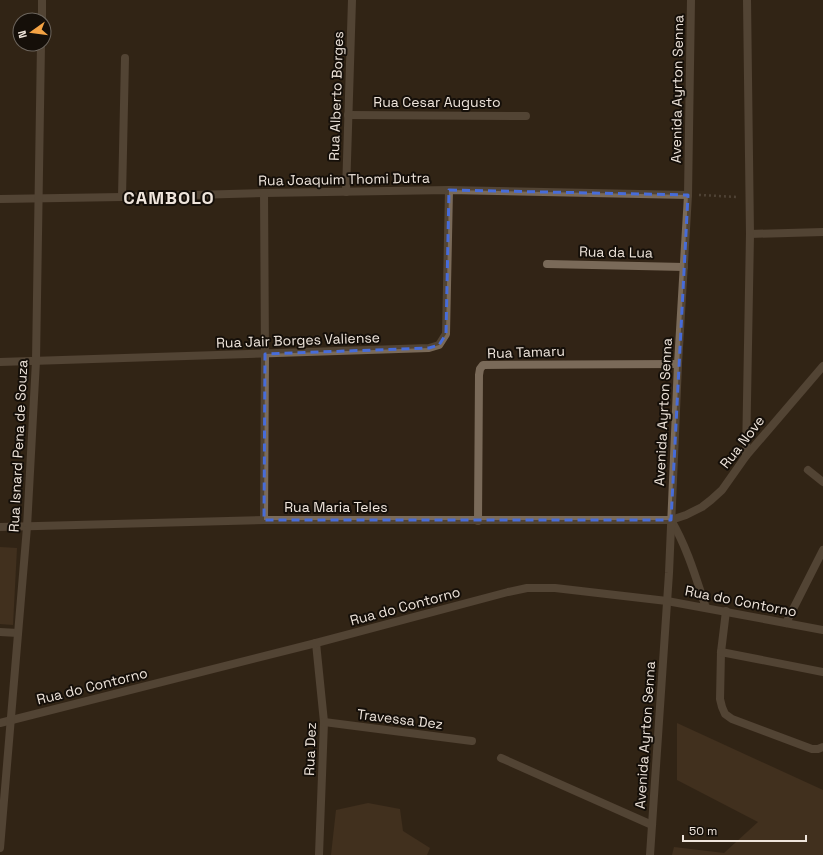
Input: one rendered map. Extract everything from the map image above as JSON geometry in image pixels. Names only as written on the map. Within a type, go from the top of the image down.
[{"type":"street","points":[[42,0],[42,12]]},
{"type":"street","name":"Rua Alberto Borges","points":[[346,192],[352,0]]},
{"type":"street","name":"Avenida Ayrton Senna","points":[[650,855],[667,601],[678,364],[688,195],[690,0]]},
{"type":"street","points":[[746,456],[750,234],[747,0]]},
{"type":"street","name":"Rua Isnard Pena de Souza","points":[[0,848],[27,527],[36,361],[41,52]]},
{"type":"street","points":[[122,197],[125,58]]},
{"type":"street","name":"Rua Cesar Augusto","points":[[348,115],[526,116]]},
{"type":"street","name":"Rua Joaquim Thomi Dutra","points":[[0,199],[448,190],[688,195]]},
{"type":"street","name":"Rua Jair Borges Valiense","points":[[0,362],[429,348],[439,345],[446,334],[448,190]]},
{"type":"street","points":[[264,193],[264,520]]},
{"type":"street","points":[[750,234],[823,232]]},
{"type":"street","name":"Rua da Lua","points":[[547,264],[684,267]]},
{"type":"street","name":"Rua Tamaru","points":[[478,521],[479,375],[483,364],[678,364]]},
{"type":"street","name":"Rua Nove","points":[[671,520],[686,516],[702,507],[722,490],[746,456],[823,366]]},
{"type":"street","points":[[808,470],[823,482]]},
{"type":"street","name":"Rua Maria Teles","points":[[0,527],[264,520],[671,520]]},
{"type":"street","points":[[671,520],[689,558],[706,608]]},
{"type":"street","points":[[786,623],[823,550]]},
{"type":"street","name":"Rua do Contorno","points":[[0,722],[316,643],[527,588],[555,588],[667,601],[823,630]]},
{"type":"street","points":[[726,611],[721,652],[720,699],[725,714],[732,719],[812,749],[823,747]]},
{"type":"street","points":[[0,632],[18,633]]},
{"type":"street","name":"Rua Dez","points":[[316,643],[324,722],[319,855]]},
{"type":"street","points":[[721,652],[823,672]]},
{"type":"street","name":"Travessa Dez","points":[[324,722],[472,741]]},
{"type":"street","name":"Avenida Ayrton Senna","points":[[501,758],[652,825]]},
{"type":"path","points":[[688,195],[750,198]]},
{"type":"highlighted area","points":[[449,190],[688,195],[671,520],[264,520],[265,354],[429,348],[439,345],[446,334]]},
{"type":"shaded area","points":[[0,547],[17,548],[13,625],[0,624]]},
{"type":"shaded area","points":[[677,723],[823,790],[823,855],[672,855],[674,847],[724,853],[758,822],[677,780]]},
{"type":"shaded area","points":[[368,803],[400,809],[403,831],[430,848],[427,855],[331,855],[336,810]]},
{"type":"district","name":"CAMBOLO","points":[[169,197]]}]
